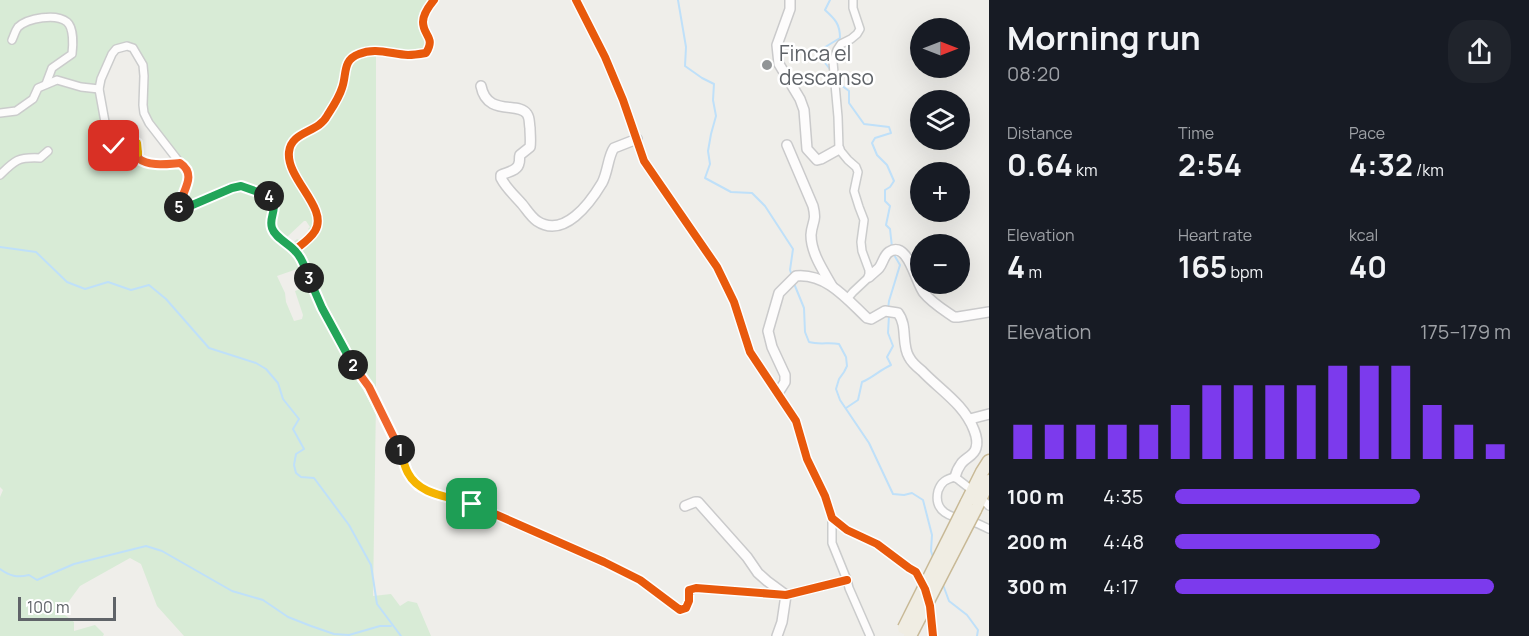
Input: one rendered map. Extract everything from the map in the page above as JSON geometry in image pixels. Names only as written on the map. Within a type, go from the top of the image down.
[{"type":"highway","points":[[981,498],[982,472],[989,461]]},
{"type":"highway","points":[[906,634],[971,506],[981,498],[989,481]]},
{"type":"street","points":[[295,250],[314,233],[319,217],[296,176],[289,153],[291,146],[297,137],[321,124],[327,118],[343,88],[345,68],[351,57],[368,51],[387,51],[408,55],[426,53],[431,41],[422,23],[424,14],[434,0]]},
{"type":"street","points":[[576,0],[605,57],[644,161],[717,267],[735,302],[750,352],[796,421],[807,459],[825,496],[832,518],[831,543],[870,636]]},
{"type":"street","points":[[790,0],[790,9],[777,45],[779,64],[804,110],[807,149],[817,160],[838,148]]},
{"type":"street","points":[[853,0],[853,8],[860,29],[851,39],[841,44],[833,62],[838,148],[858,172],[854,191],[864,220],[861,242],[869,277]]},
{"type":"street","points":[[12,40],[18,28],[36,18],[48,17],[67,21],[74,44],[72,54],[52,68],[46,84]]},
{"type":"street","points":[[180,163],[146,163],[138,158],[137,143],[118,146],[109,144],[99,88],[116,49],[127,46],[133,48],[143,65],[144,113],[149,123],[187,170],[189,178],[179,208],[183,209],[241,186],[271,197],[275,208],[272,228],[301,258],[322,308],[353,364],[369,387],[403,457],[407,471],[418,486],[435,494],[472,504],[583,552],[640,580],[680,610],[686,608],[689,601],[689,590],[696,588],[786,595],[847,580]]},
{"type":"street","points":[[0,113],[16,111],[33,99],[38,88],[57,80],[81,87],[99,88]]},
{"type":"street","points":[[481,86],[487,100],[507,108],[524,110],[528,115],[530,147],[520,155],[517,168],[504,173],[501,178],[534,220],[543,225],[552,227],[562,225],[583,210],[607,173],[611,151],[637,139]]},
{"type":"street","points":[[786,145],[813,206],[816,217],[811,233],[813,246],[831,286]]},
{"type":"street","points":[[0,175],[12,163],[25,157],[40,158],[48,151]]},
{"type":"street","points":[[847,299],[878,270],[887,254],[892,250],[898,250],[908,258],[926,295],[954,317],[989,312]]},
{"type":"street","points":[[778,393],[785,382],[785,375],[772,347],[768,331],[779,293],[796,276],[805,275],[831,286],[867,318],[871,319],[885,311],[898,313],[902,318],[908,356],[929,379],[953,399],[970,419],[976,436],[976,450],[961,463],[955,477]]},
{"type":"street","points":[[970,419],[989,414]]},
{"type":"street","points":[[955,477],[981,498]]},
{"type":"street","points":[[955,477],[945,480],[939,488],[937,497],[940,507],[946,514],[989,529]]},
{"type":"street","points":[[685,506],[698,502],[747,557],[758,573],[786,595]]},
{"type":"street","points":[[832,518],[846,530],[877,544],[916,572],[925,589],[930,606],[933,636]]},
{"type":"street","points":[[777,636],[782,622],[786,595]]},
{"type":"green space","points":[[0,0],[434,0],[424,14],[427,33],[426,53],[376,51],[376,402],[373,596],[391,594],[400,606],[408,601],[417,603],[431,636],[184,636],[157,606],[141,564],[130,558],[80,586],[61,612],[74,622],[74,631],[95,625],[104,634],[103,636],[0,636],[0,497],[3,490],[0,487]],"holes":[[[133,48],[144,76],[144,113],[181,164],[141,161],[133,142],[109,144],[99,89],[116,49]],[[304,221],[310,227],[308,229],[310,231],[293,243],[287,237]],[[300,268],[307,286],[295,291],[303,315],[302,319],[294,321],[277,276]]]},
{"type":"waterway","points":[[678,0],[686,47],[685,66],[714,84],[713,100],[716,116],[708,151],[710,164],[705,178],[731,192],[752,193],[765,206],[793,249],[790,270],[792,276]]},
{"type":"waterway","points":[[830,0],[825,10],[836,22],[840,38],[817,52],[832,72]]},
{"type":"waterway","points":[[837,79],[849,91],[849,103],[864,124],[889,127],[891,133],[875,138],[872,143],[877,155],[887,165],[894,181],[885,190],[885,201],[890,206],[886,225],[890,229],[892,247]]},
{"type":"waterway","points":[[0,247],[36,252],[67,282],[85,289],[108,282],[131,290],[149,285],[166,299],[209,348],[256,363],[266,369],[278,383],[283,399],[299,419],[293,429],[304,449],[296,454],[294,465],[296,473],[301,477],[314,478],[349,525],[371,565],[377,604],[401,636]]},
{"type":"waterway","points":[[888,309],[900,265],[893,253]]},
{"type":"waterway","points":[[793,281],[804,308],[805,332],[809,342],[839,344],[846,357],[847,366],[836,389],[840,400],[869,443],[893,494],[912,493],[923,500],[932,535],[933,557]]},
{"type":"waterway","points":[[846,408],[858,400],[862,382],[891,365],[887,357],[893,346],[888,333],[889,315]]},
{"type":"waterway","points":[[0,569],[10,575],[29,575],[37,580],[74,564],[146,546],[162,551],[232,591],[263,600],[288,617],[334,634],[349,635],[380,626],[391,626]]},
{"type":"waterway","points":[[942,582],[949,601],[967,615],[978,630],[977,636]]},
{"type":"cycle path","points":[[434,0],[423,19],[430,43],[426,53],[408,55],[371,51],[354,57],[347,64],[339,95],[323,122],[295,140],[289,152],[294,172],[312,203],[318,222],[313,234],[295,250],[301,258],[322,308],[376,402],[403,457],[407,471],[418,486],[435,494],[472,504],[640,580],[680,610],[686,608],[689,601],[689,590],[696,588],[786,595],[847,580]]},
{"type":"cycle path","points":[[576,0],[605,57],[644,161],[717,267],[734,302],[750,352],[796,421],[807,459],[825,496],[832,518],[847,530],[877,544],[916,572],[925,589],[930,606],[933,636]]},
{"type":"place","name":"Finca el descanso","points":[[767,65]]},
{"type":"route","points":[[114,146],[137,143],[138,158],[141,161],[155,164],[183,164],[189,178],[179,208],[183,209],[241,186],[271,197],[275,208],[272,228],[301,258],[322,308],[357,371],[369,387],[412,479],[418,486],[435,494],[472,504]]}]
